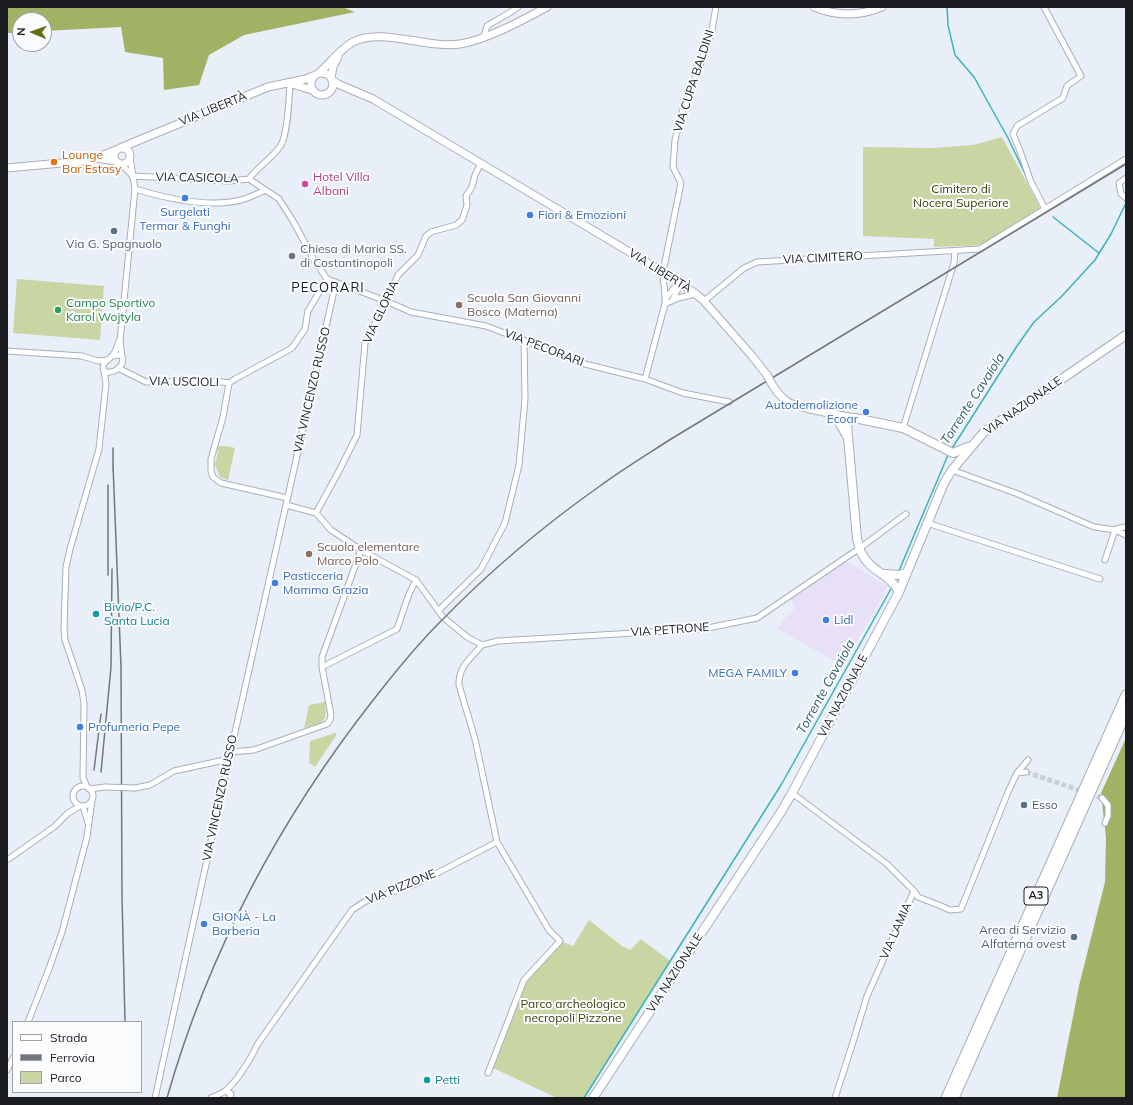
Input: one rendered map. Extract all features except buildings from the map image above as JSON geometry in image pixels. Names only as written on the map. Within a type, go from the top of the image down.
[{"type":"highway","name":"A3","points":[[946,1098],[1126,694]]},
{"type":"highway","name":"A3","points":[[954,1098],[1126,713]]},
{"type":"main road","points":[[312,90],[310,83],[316,74],[342,50],[362,38],[374,36],[428,43],[460,44],[504,28],[547,7]]},
{"type":"main road","points":[[814,7],[823,11],[841,14],[861,14],[882,7]]},
{"type":"main road","points":[[328,93],[332,87],[333,67],[342,50]]},
{"type":"main road","points":[[316,74],[326,73],[332,79]]},
{"type":"main road","name":"VIA LIBERTÀ","points":[[96,158],[268,87],[306,79],[316,74]]},
{"type":"main road","name":"VIA LIBERTÀ","points":[[332,79],[350,90],[373,99],[663,272],[696,294],[704,301],[752,356],[767,375],[778,394],[786,401],[798,406],[903,428],[953,453]]},
{"type":"main road","points":[[290,83],[312,90],[321,95],[350,90]]},
{"type":"main road","points":[[7,168],[64,163],[96,158],[118,163],[126,163],[139,139]]},
{"type":"main road","points":[[118,163],[114,154],[118,149],[127,150],[130,155]]},
{"type":"main road","name":"VIA NAZIONALE","points":[[593,1098],[792,793],[899,592],[944,483],[952,470],[984,432],[1126,335]]},
{"type":"main road","points":[[828,412],[839,423],[849,443]]},
{"type":"main road","points":[[856,418],[849,421],[847,425],[860,551],[871,565],[896,585],[899,592]]},
{"type":"main road","points":[[952,470],[954,463],[953,453],[965,450],[972,445]]},
{"type":"main road","points":[[882,573],[899,575],[907,573]]},
{"type":"street","points":[[484,36],[487,26],[518,7]]},
{"type":"street","name":"VIA CUPA BALDINI","points":[[665,302],[663,272],[681,183],[673,167],[675,140],[682,112],[698,72],[712,30],[716,7]]},
{"type":"street","points":[[1044,7],[1081,76],[1067,86],[1063,98],[1017,126],[1013,134],[1031,182],[1045,209]]},
{"type":"street","name":"VIA CASICOLA","points":[[132,176],[229,181],[249,178],[254,171],[282,144],[285,131],[290,83]]},
{"type":"street","points":[[106,384],[112,372],[122,364],[120,340],[135,189],[130,155]]},
{"type":"street","name":"VIA CIMITERO","points":[[704,301],[739,271],[757,262],[980,249],[1126,159]]},
{"type":"street","points":[[118,163],[132,176]]},
{"type":"street","name":"VIA GLORIA","points":[[316,513],[357,435],[365,343],[398,275],[418,255],[426,236],[431,232],[456,225],[462,220],[467,205],[466,196],[472,187],[475,175],[481,164]]},
{"type":"street","points":[[249,178],[279,199],[314,260],[327,279]]},
{"type":"street","points":[[1125,198],[1120,194],[1119,183],[1126,178]]},
{"type":"street","points":[[135,189],[179,199],[221,203],[241,200],[266,190]]},
{"type":"street","points":[[903,428],[954,263],[955,251]]},
{"type":"street","name":"VIA PECORARI","points":[[327,279],[423,316],[486,326],[584,364],[645,378],[683,393],[729,402]]},
{"type":"street","name":"VIA USCIOLI","points":[[118,368],[146,382],[162,383],[215,381],[229,383],[292,348],[305,329],[308,311],[327,279]]},
{"type":"street","name":"VIA VINCENZO RUSSO","points":[[156,1098],[230,752],[336,282]]},
{"type":"street","points":[[672,302],[680,284]]},
{"type":"street","points":[[645,378],[665,302],[674,288],[680,284]]},
{"type":"street","points":[[665,302],[672,302],[678,298],[696,294]]},
{"type":"street","points":[[112,356],[120,340]]},
{"type":"street","points":[[438,611],[481,569],[505,523],[519,464],[525,399],[524,340]]},
{"type":"street","points":[[7,352],[82,356],[98,361],[107,360]]},
{"type":"street","points":[[68,813],[75,791],[78,789],[83,778],[84,718],[82,690],[68,651],[65,634],[66,567],[98,449],[106,384],[104,362],[112,356],[118,354],[122,357]]},
{"type":"street","points":[[98,361],[104,370],[112,372]]},
{"type":"street","name":"VIA USCIOLI","points":[[229,383],[223,417],[211,459],[211,471],[213,477],[221,483],[287,498]]},
{"type":"street","points":[[952,470],[1018,494],[1094,527],[1115,530],[1126,535]]},
{"type":"street","points":[[286,505],[316,513],[331,530],[361,550],[416,580],[443,618],[482,646],[464,666],[459,676],[459,685],[474,739],[497,842],[549,930],[560,941],[524,980],[488,1072]]},
{"type":"street","name":"VIA PETRONE","points":[[482,646],[498,641],[703,630],[757,618],[860,551],[906,514]]},
{"type":"street","points":[[928,523],[1100,579]]},
{"type":"street","points":[[1105,560],[1115,530],[1126,527]]},
{"type":"street","points":[[230,752],[254,750],[327,724],[330,720],[331,715],[322,667],[322,657],[361,550]]},
{"type":"street","points":[[322,667],[398,629],[409,594],[416,580]]},
{"type":"street","points":[[78,789],[80,787],[135,788],[150,785],[174,771],[229,759]]},
{"type":"street","points":[[914,891],[918,896],[950,910],[961,909],[1008,792],[1017,773],[1028,760]]},
{"type":"street","points":[[1017,773],[1026,772]]},
{"type":"street","points":[[28,1021],[62,932],[81,864],[87,837],[93,794],[83,778]]},
{"type":"street","points":[[7,860],[54,827],[68,813],[82,806],[88,805],[103,787]]},
{"type":"street","name":"VIA LAMIA","points":[[792,793],[887,864],[914,891],[867,996],[854,1042],[835,1098]]},
{"type":"street","points":[[74,797],[76,803],[82,806],[89,824]]},
{"type":"street","points":[[1102,798],[1108,805],[1108,816],[1105,823]]},
{"type":"street","name":"VIA PIZZONE","points":[[210,1098],[225,1091],[252,1056],[257,1045],[352,910],[364,902],[418,883],[497,842]]},
{"type":"street","points":[[7,1070],[10,1061]]},
{"type":"street","points":[[225,1091],[231,1094],[230,1098]]},
{"type":"shaded area","points":[[846,561],[888,586],[843,666],[778,629],[783,620],[796,607],[790,600]]},
{"type":"green space","points":[[7,7],[342,7],[355,12],[244,35],[209,55],[199,85],[164,90],[163,58],[125,52],[121,27],[52,31],[52,12],[12,12],[12,33],[7,33]]},
{"type":"green space","name":"Cimitero di Nocera Superiore","points":[[1002,137],[1039,205],[1040,209],[1038,211],[984,245],[934,247],[934,239],[863,236],[863,147],[933,148],[973,145]]},
{"type":"green space","name":"Campo Sportivo Karol Wojtyla","points":[[17,279],[104,286],[100,340],[13,333]]},
{"type":"green space","points":[[220,446],[235,448],[228,480],[220,477],[215,465],[218,451],[216,447]]},
{"type":"green space","points":[[325,702],[326,714],[323,721],[316,725],[304,728],[309,705]]},
{"type":"green space","points":[[335,733],[337,734],[315,767],[309,763],[310,741]]},
{"type":"green space","points":[[1126,738],[1126,1098],[1057,1098],[1079,986],[1105,882],[1106,838],[1101,793]]},
{"type":"green space","name":"Parco archeologico necropoli Pizzone","points":[[589,920],[622,946],[630,950],[641,939],[670,961],[584,1098],[557,1098],[493,1068],[524,980],[560,941],[573,946]]},
{"type":"waterway","points":[[947,7],[948,25],[955,55],[974,77],[1008,138],[1028,180]]},
{"type":"waterway","name":"Torrente Cavaiola","points":[[951,450],[1017,346],[1034,322],[1061,297],[1095,260],[1111,234],[1126,203]]},
{"type":"waterway","points":[[1053,217],[1099,253]]},
{"type":"waterway","name":"Torrente Cavaiola","points":[[898,573],[948,455]]},
{"type":"waterway","name":"Torrente Cavaiola","points":[[584,1098],[781,785],[892,587]]},
{"type":"tunnel","points":[[1026,772],[1102,798]]},
{"type":"railway","points":[[167,1098],[184,1044],[226,939],[251,888],[278,839],[340,744],[374,699],[415,649],[460,602],[498,567],[558,517],[609,480],[671,439],[1126,164]]},
{"type":"railway","points":[[113,448],[113,471]]},
{"type":"railway","points":[[113,465],[121,667],[122,897],[125,1021]]},
{"type":"railway","points":[[108,485],[108,575]]},
{"type":"railway","points":[[101,772],[111,667],[112,569]]},
{"type":"railway","points":[[94,770],[101,714]]},
{"type":"place","name":"Lounge Bar Estasy","points":[[54,162]]},
{"type":"place","name":"Hotel Villa Albani","points":[[305,184]]},
{"type":"place","name":"Surgelati Termar & Funghi","points":[[185,198]]},
{"type":"place","name":"Fiori & Emozioni","points":[[530,215]]},
{"type":"place","name":"Via G. Spagnuolo","points":[[114,231]]},
{"type":"place","name":"Chiesa di Maria SS. di Costantinopoli","points":[[292,256]]},
{"type":"place","name":"Scuola San Giovanni Bosco (Materna)","points":[[459,305]]},
{"type":"place","name":"Campo Sportivo Karol Wojtyla","points":[[58,310]]},
{"type":"place","name":"Autodemolizione Ecoar","points":[[866,412]]},
{"type":"place","name":"Scuola elementare Marco Polo","points":[[309,554]]},
{"type":"place","name":"Pasticceria Mamma Grazia","points":[[275,583]]},
{"type":"place","name":"Bivio/P.C. Santa Lucia","points":[[96,614]]},
{"type":"place","name":"Lidl","points":[[826,620]]},
{"type":"place","name":"MEGA FAMILY","points":[[795,673]]},
{"type":"place","name":"Profumeria Pepe","points":[[80,727]]},
{"type":"place","name":"Esso","points":[[1024,805]]},
{"type":"place","name":"GIONÀ - La Barberia","points":[[204,924]]},
{"type":"place","name":"Area di Servizio Alfaterna ovest","points":[[1074,937]]},
{"type":"place","name":"Petti","points":[[427,1080]]},
{"type":"district","name":"PECORARI","points":[[328,288]]}]
